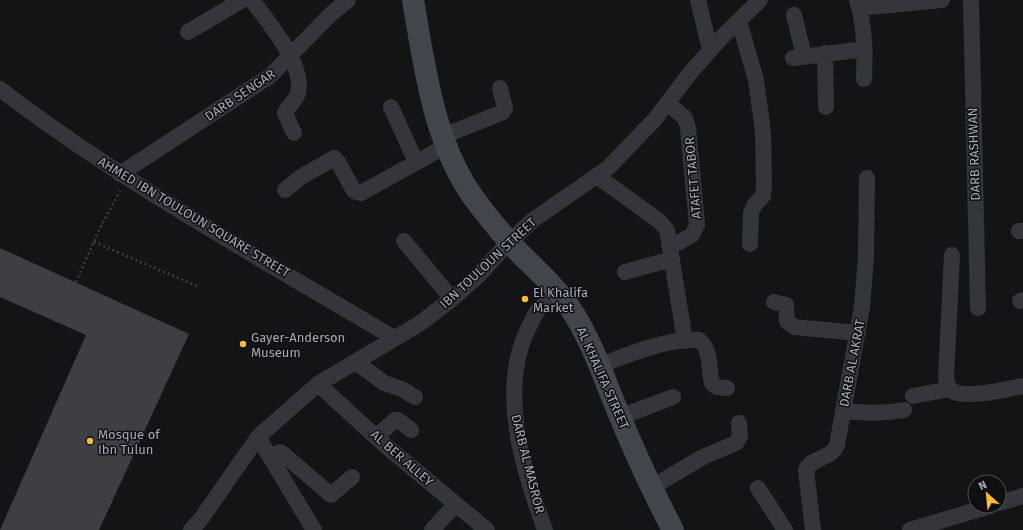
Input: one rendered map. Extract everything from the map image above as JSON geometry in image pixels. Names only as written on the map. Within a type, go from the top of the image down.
[{"type":"street","points":[[188,32],[242,0]]},
{"type":"street","points":[[252,0],[291,54],[299,82],[299,91],[295,101],[285,113],[294,133]]},
{"type":"street","name":"DARB SENGAR","points":[[123,176],[270,76],[331,14],[348,0]]},
{"type":"street","name":"AL KHALIFA STREET","points":[[414,0],[428,83],[444,141],[461,178],[478,204],[509,242],[560,294],[585,332],[620,417],[673,530]]},
{"type":"street","points":[[698,0],[710,50]]},
{"type":"street","name":"IBN TOULOUN STREET","points":[[192,530],[258,437],[318,384],[419,324],[452,299],[478,276],[509,242],[533,220],[597,176],[630,146],[710,50],[760,0]]},
{"type":"street","points":[[864,79],[865,49],[863,19],[858,4],[942,0]]},
{"type":"street","name":"DARB RASHWAN","points":[[971,0],[978,308]]},
{"type":"street","points":[[794,15],[798,57],[865,49]]},
{"type":"street","points":[[739,21],[756,80],[763,132],[763,196],[755,204],[751,213],[750,244]]},
{"type":"street","points":[[825,53],[826,107]]},
{"type":"street","points":[[285,190],[331,159],[336,160],[354,191],[359,193],[416,162],[444,141],[503,112],[505,108],[500,88]]},
{"type":"street","name":"AHMED IBN TOULOUN SQUARE STREET","points":[[0,89],[50,127],[123,176],[394,338]]},
{"type":"street","name":"ATAFET TABOR","points":[[625,272],[671,253],[692,235],[697,225],[688,128],[685,118],[667,103]]},
{"type":"street","points":[[391,107],[416,162]]},
{"type":"street","points":[[597,176],[658,221],[667,230],[685,341]]},
{"type":"street","name":"DARB AL AKRAT","points":[[813,530],[806,470],[808,465],[835,450],[862,307],[866,257],[868,178]]},
{"type":"street","points":[[404,241],[452,299]]},
{"type":"street","points":[[950,389],[946,378],[947,256],[977,254]]},
{"type":"street","name":"DARB AL MASROR","points":[[545,530],[529,481],[521,446],[515,411],[514,376],[522,342],[538,311],[560,294]]},
{"type":"street","points":[[774,302],[786,305],[787,322],[794,327],[858,332]]},
{"type":"street","points":[[599,366],[646,349],[685,341],[699,340],[704,344],[707,350],[712,383],[717,387],[727,388]]},
{"type":"street","points":[[356,362],[384,383],[402,389],[415,397]]},
{"type":"street","name":"AL BER ALLEY","points":[[318,384],[376,437],[455,505],[487,530]]},
{"type":"street","points":[[913,396],[950,389],[959,394],[969,394],[1023,386]]},
{"type":"street","points":[[620,417],[672,397]]},
{"type":"street","points":[[843,411],[875,414],[904,410]]},
{"type":"street","points":[[376,437],[395,420],[398,420],[411,430]]},
{"type":"street","points":[[652,487],[703,457],[736,443],[740,436],[739,423]]},
{"type":"street","points":[[258,437],[314,530]]},
{"type":"street","points":[[271,458],[280,452],[282,453],[331,495],[352,477]]},
{"type":"street","points":[[758,488],[785,530]]},
{"type":"street","points":[[1007,501],[1023,496]]},
{"type":"street","points":[[432,530],[455,505]]},
{"type":"street","points":[[916,529],[967,513]]},
{"type":"path","points":[[76,282],[123,176]]},
{"type":"path","points":[[94,242],[199,287]]},
{"type":"building","name":"Mosque of Ibn Tulun","points":[[0,248],[189,334],[99,530],[0,530],[86,335],[0,297]]},
{"type":"place","name":"El Khalifa Market","points":[[525,299]]},
{"type":"place","name":"Gayer-Anderson Museum","points":[[243,344]]},
{"type":"place","name":"Mosque of Ibn Tulun","points":[[90,441]]}]
